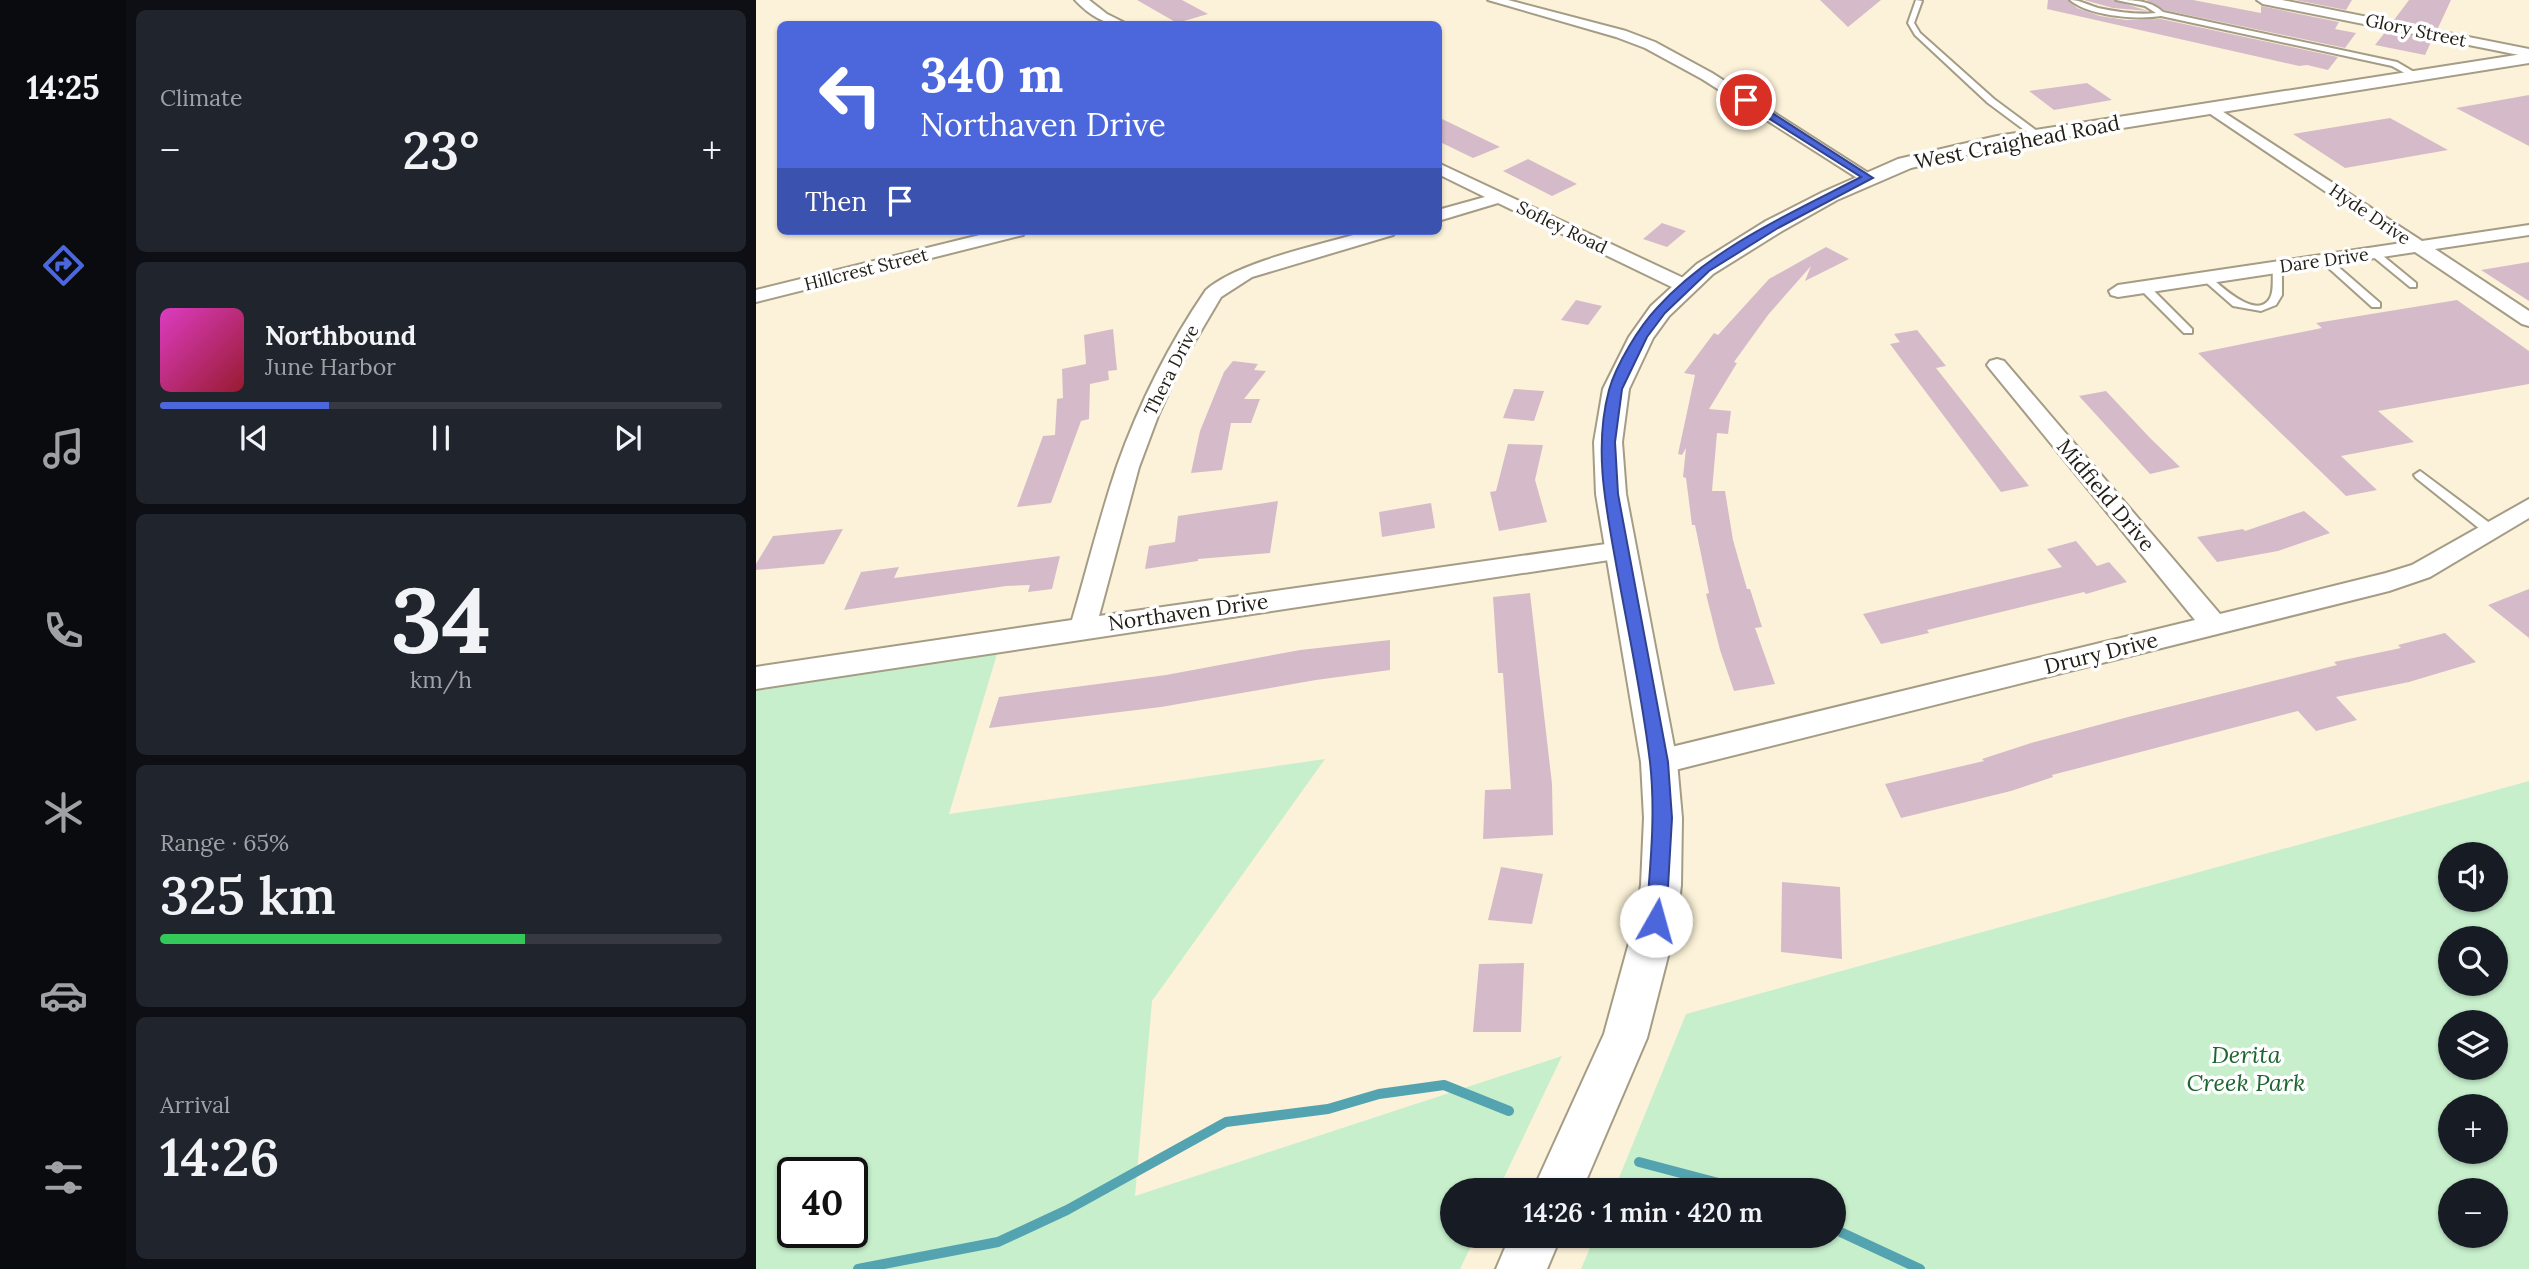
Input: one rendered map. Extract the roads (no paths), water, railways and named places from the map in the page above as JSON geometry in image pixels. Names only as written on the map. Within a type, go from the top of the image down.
[{"type":"street","points":[[1081,0],[1103,17],[1113,21]]},
{"type":"street","points":[[1494,0],[1650,44],[1707,76],[1868,178]]},
{"type":"street","name":"Glory Street","points":[[2263,0],[2374,16],[2527,58]]},
{"type":"street","name":"West Craighead Road","points":[[1561,1178],[1625,1038],[1656,921],[1663,818],[1659,762],[1620,551],[1611,494],[1608,442],[1616,389],[1642,337],[1660,311],[1705,269],[1774,226],[1868,178],[1927,157],[2038,136],[2527,58]]},
{"type":"street","name":"Hyde Drive","points":[[2211,108],[2529,320]]},
{"type":"street","name":"Sofley Road","points":[[1442,170],[1685,286]]},
{"type":"street","points":[[1442,215],[1501,197]]},
{"type":"street","name":"Dare Drive","points":[[2118,291],[2529,230]]},
{"type":"street","name":"Hillcrest Street","points":[[756,296],[1001,235]]},
{"type":"street","name":"Thera Drive","points":[[1083,628],[1128,467],[1147,416],[1177,353],[1213,294],[1223,285],[1246,273],[1374,235]]},
{"type":"street","name":"Midfield Drive","points":[[1997,365],[2215,625]]},
{"type":"street","name":"Drury Drive","points":[[1659,762],[2389,582],[2421,570],[2529,507]]},
{"type":"street","name":"Northaven Drive","points":[[756,678],[1620,551]]},
{"type":"street","points":[[1521,1269],[1531,1248]]},
{"type":"lane","points":[[1929,0],[1918,1],[1911,23],[1917,34],[1991,101],[2038,136]]},
{"type":"lane","points":[[2073,0],[2078,5],[2140,17],[2161,14],[2394,64],[2415,75]]},
{"type":"lane","points":[[2119,0],[2146,4],[2161,14]]},
{"type":"lane","points":[[2374,253],[2413,285]]},
{"type":"lane","points":[[2325,260],[2376,305]]},
{"type":"lane","points":[[2206,278],[2237,304],[2261,308],[2272,303],[2277,295],[2277,267]]},
{"type":"lane","points":[[2144,287],[2188,331]]},
{"type":"lane","points":[[2420,475],[2490,530]]},
{"type":"waterway","points":[[858,1269],[998,1242],[1067,1210],[1226,1122],[1328,1109],[1379,1094],[1444,1085],[1509,1111]]},
{"type":"waterway","points":[[1639,1162],[1700,1178]]},
{"type":"waterway","points":[[1846,1235],[1920,1269]]},
{"type":"park label","name":"Derita Creek Park","points":[[2246,1068]]}]
